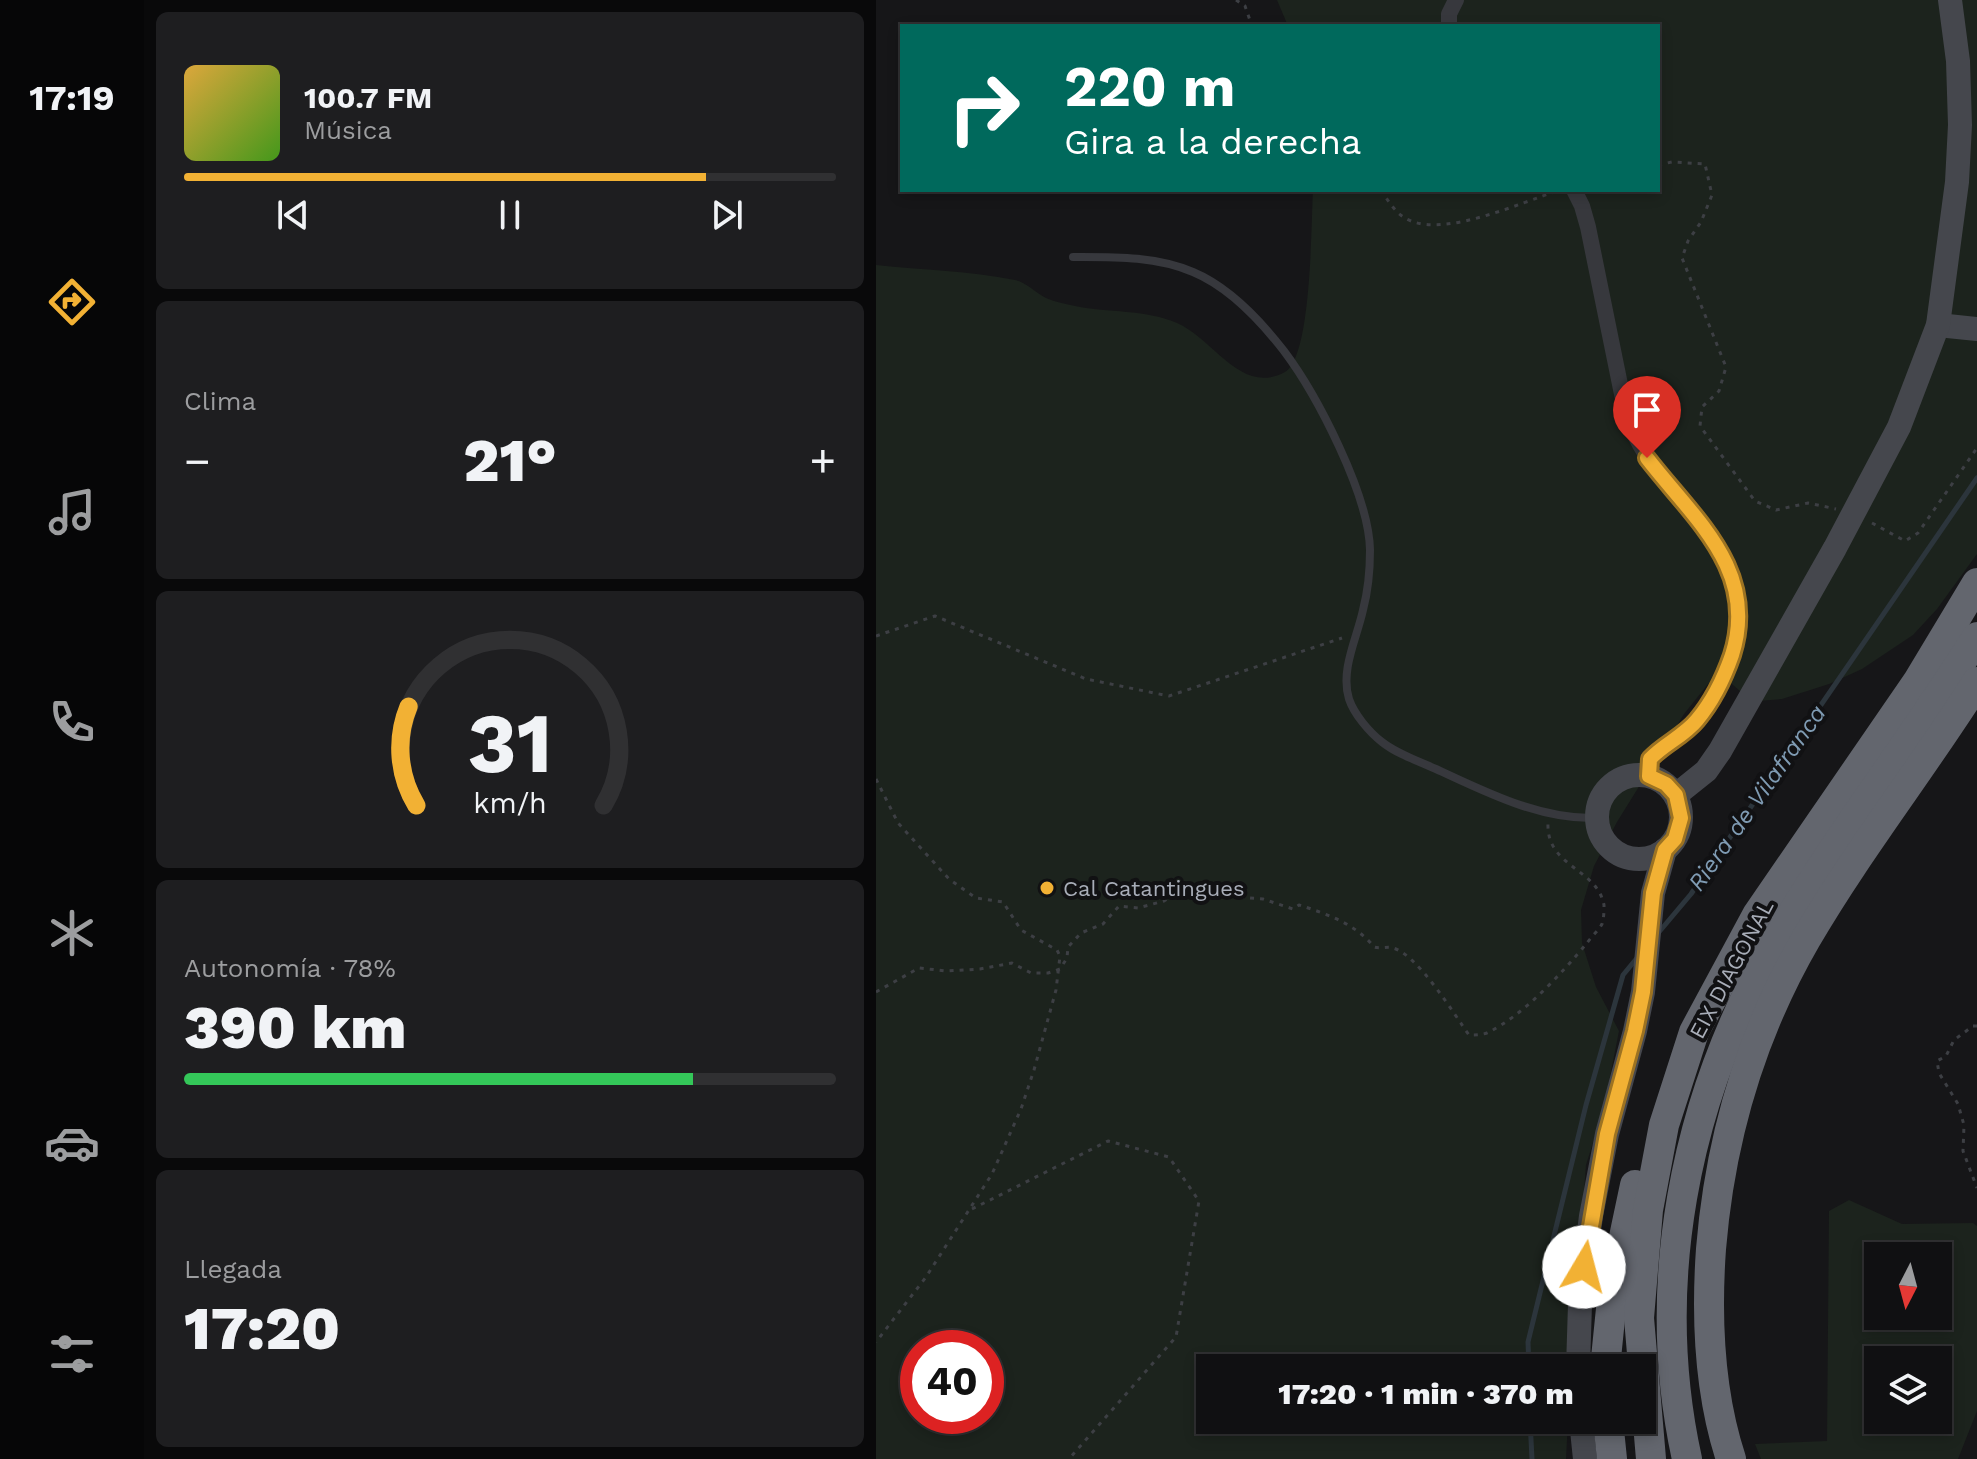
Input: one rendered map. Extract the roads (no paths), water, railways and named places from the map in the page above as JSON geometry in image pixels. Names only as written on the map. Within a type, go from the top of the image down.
[{"type":"highway","name":"EIX DIAGONAL","points":[[1651,1459],[1639,1318],[1648,1210],[1664,1125],[1694,1032],[1757,915],[1918,681],[1977,583]]},
{"type":"highway","name":"EIX DIAGONAL","points":[[1687,1459],[1675,1372],[1673,1266],[1685,1177],[1708,1088],[1743,1004],[1771,949],[1826,861],[1977,637]]},
{"type":"highway","points":[[1731,1459],[1715,1398],[1709,1297],[1720,1174],[1738,1097],[1767,1019],[1805,941],[1977,682]]},
{"type":"highway","points":[[1606,1354],[1613,1289],[1650,1119],[1674,1055],[1694,1032]]},
{"type":"highway","points":[[1609,1434],[1612,1459]]},
{"type":"street","points":[[1449,24],[1449,14],[1456,0]]},
{"type":"street","points":[[1676,795],[1706,771],[1720,751],[1854,513],[1899,427],[1938,325],[1957,182],[1960,125],[1958,61],[1950,0]]},
{"type":"street","points":[[1575,192],[1588,227],[1632,433],[1647,458],[1721,554],[1733,578],[1740,612],[1731,658],[1713,695],[1688,729],[1666,743],[1650,759],[1649,776]]},
{"type":"street","points":[[1938,325],[1977,329]]},
{"type":"street","points":[[1626,776],[1649,776],[1666,784],[1676,795],[1681,818],[1675,839],[1665,850],[1643,859],[1629,858],[1604,841],[1597,818],[1598,807],[1604,793],[1614,783],[1626,776]]},
{"type":"street","points":[[1578,1354],[1580,1304],[1591,1216],[1607,1134],[1643,992],[1653,893],[1665,850]]},
{"type":"street","points":[[1629,858],[1653,893]]},
{"type":"street","points":[[1582,1434],[1585,1459]]},
{"type":"lane","points":[[1073,257],[1162,261],[1194,272],[1223,289],[1284,351],[1333,436],[1349,470],[1366,523],[1370,547],[1369,571],[1346,676],[1349,700],[1362,722],[1382,742],[1467,783],[1551,815],[1573,819],[1597,818]]},
{"type":"waterway","name":"Riera de Vilafranca","points":[[1659,932],[1691,894],[1977,478]]},
{"type":"waterway","name":"Riera de Vilafranca","points":[[1528,1354],[1528,1342],[1586,1105],[1623,975],[1637,958]]},
{"type":"waterway","name":"Riera de Vilafranca","points":[[1531,1434],[1532,1459]]},
{"type":"place","name":"Cal Catantingues","points":[[1047,888]]}]
